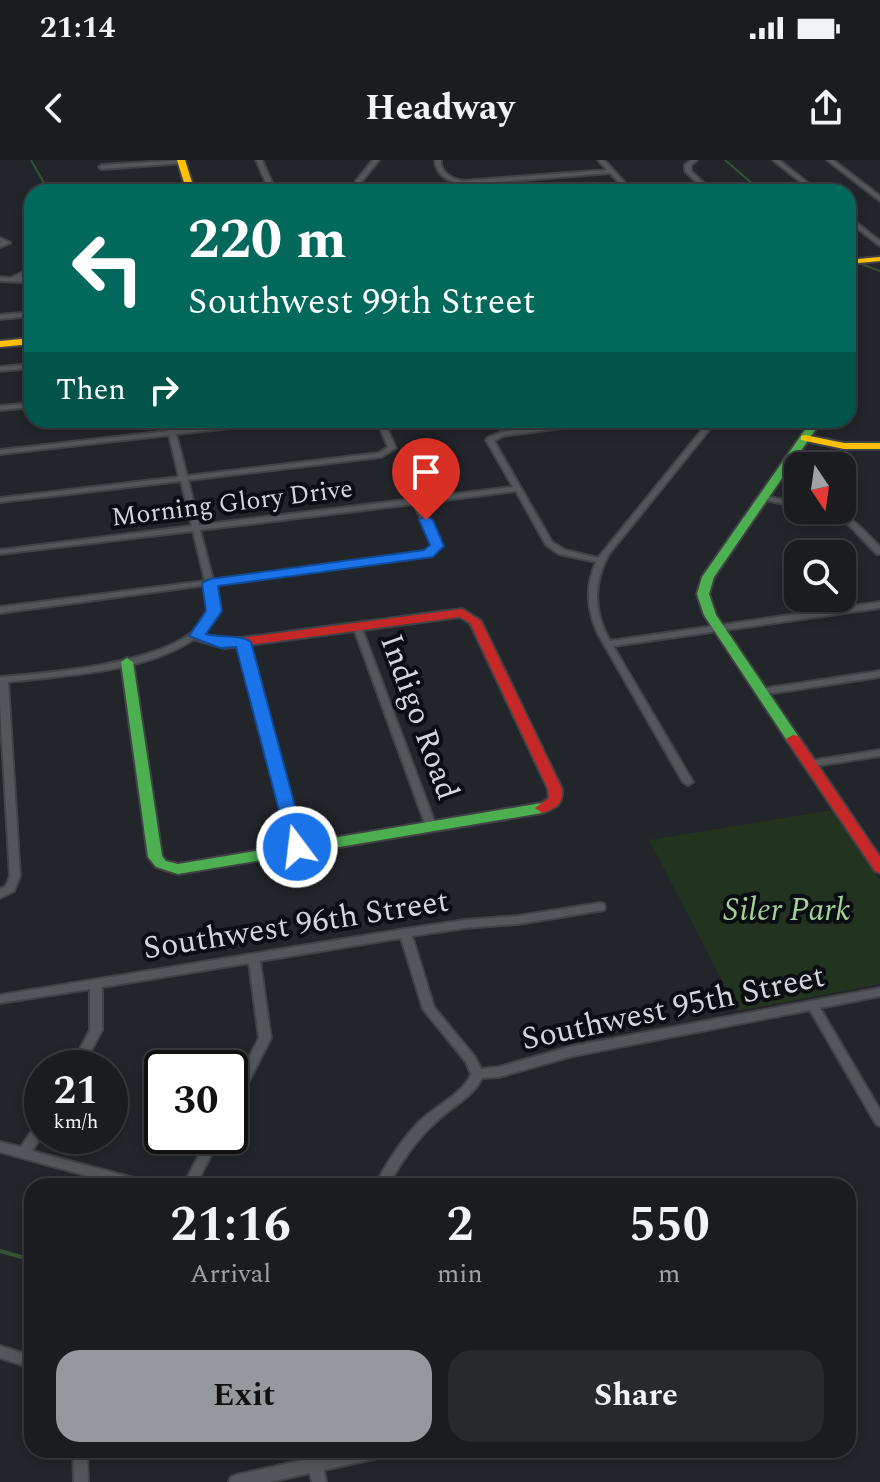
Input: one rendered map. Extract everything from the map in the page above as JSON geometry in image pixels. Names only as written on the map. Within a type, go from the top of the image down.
[{"type":"street","points":[[259,160],[270,184]]},
{"type":"street","points":[[358,184],[376,160]]},
{"type":"street","points":[[438,160],[440,171],[453,181],[462,183],[611,171]]},
{"type":"street","points":[[601,160],[623,184]]},
{"type":"street","points":[[694,160],[688,165],[688,171],[702,184]]},
{"type":"street","points":[[776,160],[806,184]]},
{"type":"street","points":[[830,160],[880,199]]},
{"type":"street","points":[[116,166],[182,161],[188,184]]},
{"type":"street","points":[[856,224],[880,244]]},
{"type":"street","points":[[856,261],[880,259]]},
{"type":"street","points":[[0,279],[14,278]]},
{"type":"street","points":[[0,317],[24,315]]},
{"type":"street","points":[[0,344],[24,342]]},
{"type":"street","points":[[0,369],[24,367]]},
{"type":"street","points":[[0,408],[24,406]]},
{"type":"street","points":[[0,894],[10,888],[15,876],[2,679],[157,655],[197,636],[214,611],[210,583],[171,428]]},
{"type":"street","points":[[0,452],[210,428]]},
{"type":"street","points":[[0,500],[377,456],[391,451],[392,445],[384,428]]},
{"type":"street","points":[[555,428],[491,438],[491,446],[552,547],[600,561]]},
{"type":"street","points":[[688,782],[597,624],[591,603],[592,579],[600,561],[708,428]]},
{"type":"street","points":[[812,428],[703,586],[705,607],[809,764],[874,851],[880,868]]},
{"type":"street","points":[[805,438],[844,446],[880,446]]},
{"type":"street","name":"Morning Glory Drive","points":[[0,552],[516,489]]},
{"type":"street","points":[[764,497],[784,502]]},
{"type":"street","points":[[0,610],[428,554],[437,546],[417,501]]},
{"type":"street","points":[[853,524],[880,552]]},
{"type":"street","points":[[608,644],[880,605]]},
{"type":"street","points":[[127,662],[155,857],[161,864],[178,869],[540,809],[556,800],[555,789],[475,621],[466,615],[447,613],[243,642],[220,643],[197,636]]},
{"type":"street","name":"Indigo Road","points":[[357,626],[431,826]]},
{"type":"street","points":[[243,642],[297,847]]},
{"type":"street","points":[[761,692],[880,674]]},
{"type":"street","points":[[809,764],[880,753]]},
{"type":"street","name":"Southwest 96th Street","points":[[0,999],[405,933],[600,907]]},
{"type":"street","points":[[386,1178],[413,1136],[441,1109],[471,1088],[477,1074],[471,1060],[429,1009],[405,933]]},
{"type":"street","points":[[248,1072],[265,1038],[254,958]]},
{"type":"street","points":[[85,1050],[96,1030],[96,984]]},
{"type":"street","name":"Southwest 95th Street","points":[[477,1074],[499,1072],[560,1053],[880,992]]},
{"type":"street","points":[[813,1005],[880,1121]]},
{"type":"street","points":[[0,1147],[24,1153]]},
{"type":"street","points":[[28,1154],[116,1178]]},
{"type":"street","points":[[193,1178],[206,1154]]},
{"type":"street","points":[[0,1352],[24,1360]]},
{"type":"street","points":[[80,1458],[81,1482]]},
{"type":"street","points":[[236,1482],[311,1458]]},
{"type":"street","points":[[314,1458],[319,1482]]},
{"type":"green space","name":"Siler Park","points":[[832,810],[880,880],[880,984],[738,1011],[649,840]]},
{"type":"waterway","points":[[31,160],[44,184]]},
{"type":"waterway","points":[[725,160],[753,184]]},
{"type":"waterway","points":[[856,262],[880,271]]},
{"type":"waterway","points":[[0,1251],[24,1258]]},
{"type":"traffic: fast","points":[[793,739],[710,615],[703,594],[708,577],[811,428]]},
{"type":"traffic: fast","points":[[127,662],[155,857],[161,864],[178,869],[542,808]]},
{"type":"traffic: slow","points":[[181,160],[188,184]]},
{"type":"traffic: slow","points":[[856,261],[880,259]]},
{"type":"traffic: slow","points":[[0,344],[24,342]]},
{"type":"traffic: slow","points":[[805,438],[844,446],[880,446]]},
{"type":"traffic: jam","points":[[197,636],[225,644],[462,613],[475,621],[555,789],[556,800],[542,808]]},
{"type":"traffic: jam","points":[[793,739],[880,868]]},
{"type":"route","points":[[297,847],[243,642],[212,642],[197,636],[214,611],[210,583],[428,554],[437,546],[426,520]]}]
